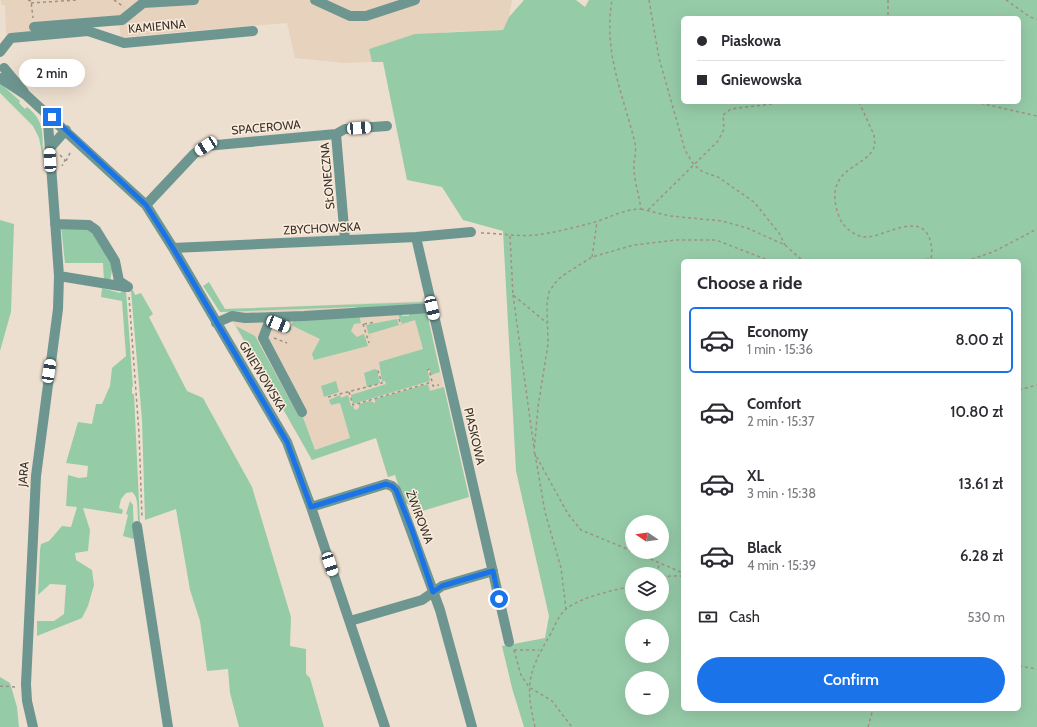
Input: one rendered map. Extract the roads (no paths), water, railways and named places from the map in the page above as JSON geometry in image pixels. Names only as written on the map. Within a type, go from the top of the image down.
[{"type":"street","points":[[34,26],[122,20],[141,1],[194,0]]},
{"type":"street","points":[[315,0],[331,3],[350,16],[366,16],[415,0]]},
{"type":"street","name":"KAMIENNA","points":[[0,52],[11,38],[35,34],[88,30],[124,43],[253,31]]},
{"type":"street","points":[[0,52],[5,63],[2,71]]},
{"type":"street","name":"GNIEWOWSKA","points":[[2,71],[26,95],[52,117],[146,205],[173,248],[287,442],[311,507],[385,727]]},
{"type":"street","name":"GNIEWOWSKA","points":[[0,78],[26,95]]},
{"type":"street","name":"JARA","points":[[33,727],[27,701],[26,684],[33,521],[44,402],[58,309],[59,276],[48,122],[52,117]]},
{"type":"street","name":"SPACEROWA","points":[[146,205],[194,154],[206,146],[336,134],[344,130],[387,126]]},
{"type":"street","points":[[50,148],[66,130]]},
{"type":"street","name":"SŁONECZNA","points":[[336,134],[345,240]]},
{"type":"street","points":[[55,224],[89,225],[96,230],[115,261],[119,281],[128,289],[59,276]]},
{"type":"street","name":"ZBYCHOWSKA","points":[[173,248],[416,237],[471,232]]},
{"type":"street","name":"PIASKOWA","points":[[416,237],[511,646]]},
{"type":"street","points":[[216,323],[232,316],[270,319],[432,308]]},
{"type":"street","points":[[270,319],[286,328]]},
{"type":"street","points":[[270,319],[263,338],[302,412]]},
{"type":"street","name":"ŻWIROWA","points":[[311,507],[386,484],[392,486],[396,490],[412,530],[440,610],[472,727]]},
{"type":"street","points":[[139,525],[168,727]]},
{"type":"street","points":[[350,621],[422,600],[442,586],[493,571]]}]
